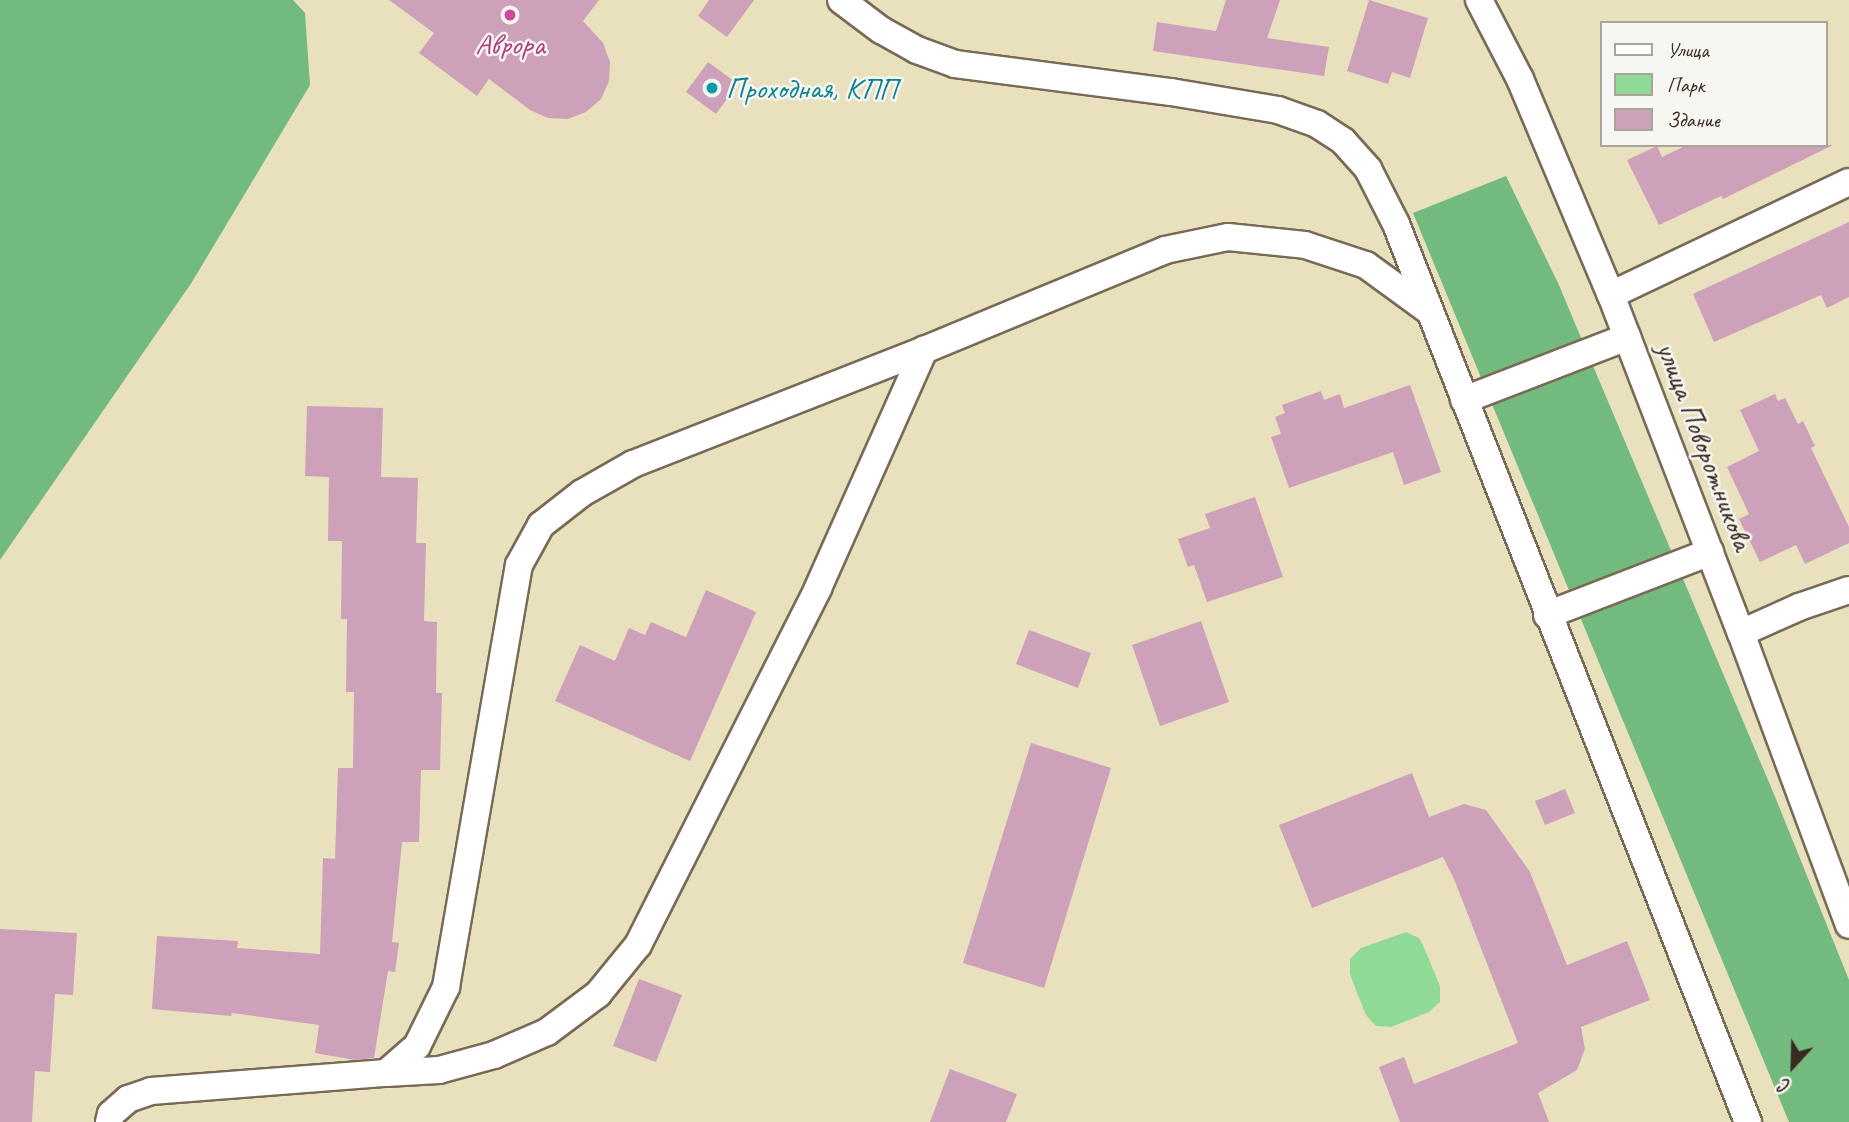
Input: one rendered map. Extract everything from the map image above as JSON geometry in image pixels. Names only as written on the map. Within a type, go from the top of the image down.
[{"type":"street","points":[[841,0],[881,30],[917,50],[955,64],[1171,92],[1278,110],[1317,124],[1343,141],[1367,169],[1396,224],[1547,615],[1748,1122]]},
{"type":"street","name":"улица Поворотникова","points":[[1479,0],[1521,79],[1611,295],[1741,633],[1849,925]]},
{"type":"street","points":[[1611,295],[1849,182]]},
{"type":"street","points":[[386,1073],[417,1046],[446,988],[519,565],[541,525],[582,493],[633,464],[924,351],[1164,250],[1228,237],[1305,245],[1366,265],[1429,311]]},
{"type":"street","points":[[1464,400],[1627,337]]},
{"type":"street","points":[[109,1122],[111,1114],[128,1098],[151,1091],[439,1070],[494,1055],[547,1032],[598,994],[638,945],[818,588],[924,351]]},
{"type":"street","points":[[1547,615],[1710,552]]},
{"type":"street","points":[[1741,633],[1799,607],[1849,590]]},
{"type":"green space","points":[[0,0],[293,0],[305,13],[310,85],[192,282],[0,560]]},
{"type":"green space","points":[[1506,176],[1558,283],[1776,799],[1849,980],[1849,1122],[1789,1122],[1413,213]]},
{"type":"green space","points":[[1406,932],[1419,938],[1423,945],[1440,986],[1440,1002],[1429,1012],[1391,1027],[1376,1026],[1366,1015],[1358,995],[1350,974],[1350,959],[1361,948]]},
{"type":"building","points":[[389,0],[599,0],[583,21],[603,43],[610,62],[609,81],[601,99],[586,112],[568,119],[548,118],[530,110],[489,79],[477,96],[419,53],[434,33]]},
{"type":"building","name":"Проходная, КПП","points":[[709,0],[754,0],[727,37],[698,16]]},
{"type":"building","points":[[1226,0],[1280,0],[1267,38],[1329,47],[1324,76],[1153,51],[1157,22],[1216,31]]},
{"type":"building","points":[[1369,0],[1428,18],[1410,78],[1392,72],[1388,84],[1347,71]]},
{"type":"building","name":"Проходная, КПП","points":[[708,62],[738,84],[716,114],[686,92]]},
{"type":"building","points":[[1833,145],[1723,199],[1721,196],[1659,225],[1627,160],[1655,147],[1657,147],[1662,157],[1683,147]]},
{"type":"building","points":[[1849,222],[1849,297],[1827,308],[1821,295],[1714,342],[1693,294]]},
{"type":"building","points":[[1410,385],[1441,472],[1404,485],[1393,452],[1289,488],[1271,437],[1281,434],[1275,417],[1285,413],[1282,405],[1321,391],[1324,400],[1340,394],[1344,408]]},
{"type":"building","points":[[1775,394],[1778,401],[1785,398],[1798,424],[1803,421],[1815,446],[1811,448],[1849,527],[1849,543],[1805,564],[1796,545],[1760,562],[1739,519],[1749,514],[1727,467],[1759,451],[1740,410]]},
{"type":"building","points":[[307,406],[383,408],[381,477],[418,478],[416,543],[426,543],[424,621],[437,622],[436,693],[442,693],[440,770],[421,770],[419,842],[402,842],[392,942],[399,943],[395,972],[388,971],[374,1058],[355,1060],[315,1053],[319,1025],[232,1013],[231,1016],[152,1009],[157,936],[238,941],[237,948],[320,954],[323,858],[335,859],[338,768],[353,768],[354,692],[346,692],[347,619],[341,619],[342,541],[328,541],[329,477],[305,476]]},
{"type":"building","points":[[1255,497],[1283,577],[1207,602],[1194,565],[1188,567],[1178,539],[1210,528],[1205,514]]},
{"type":"building","points":[[706,590],[756,612],[690,761],[555,701],[580,645],[615,661],[629,628],[645,635],[651,622],[686,637]]},
{"type":"building","points":[[1201,621],[1229,702],[1160,726],[1132,645]]},
{"type":"building","points":[[1029,630],[1091,653],[1078,688],[1016,664]]},
{"type":"building","points":[[1031,743],[1111,768],[1044,988],[963,963]]},
{"type":"building","points":[[1412,773],[1429,817],[1464,804],[1486,810],[1530,872],[1567,965],[1627,941],[1650,1000],[1581,1027],[1585,1049],[1577,1070],[1538,1093],[1549,1122],[1400,1122],[1379,1067],[1404,1057],[1414,1084],[1518,1043],[1454,879],[1443,857],[1312,908],[1279,825]]},
{"type":"building","points":[[1565,789],[1575,813],[1545,825],[1535,801]]},
{"type":"building","points":[[0,929],[77,933],[73,995],[55,994],[50,1072],[35,1071],[32,1122],[0,1122]]},
{"type":"building","points":[[639,979],[682,995],[656,1062],[613,1046]]},
{"type":"building","points":[[950,1069],[1017,1094],[1006,1122],[930,1122]]},
{"type":"place","name":"Аврора","points":[[510,15]]},
{"type":"place","name":"Проходная, КПП","points":[[712,88]]}]
